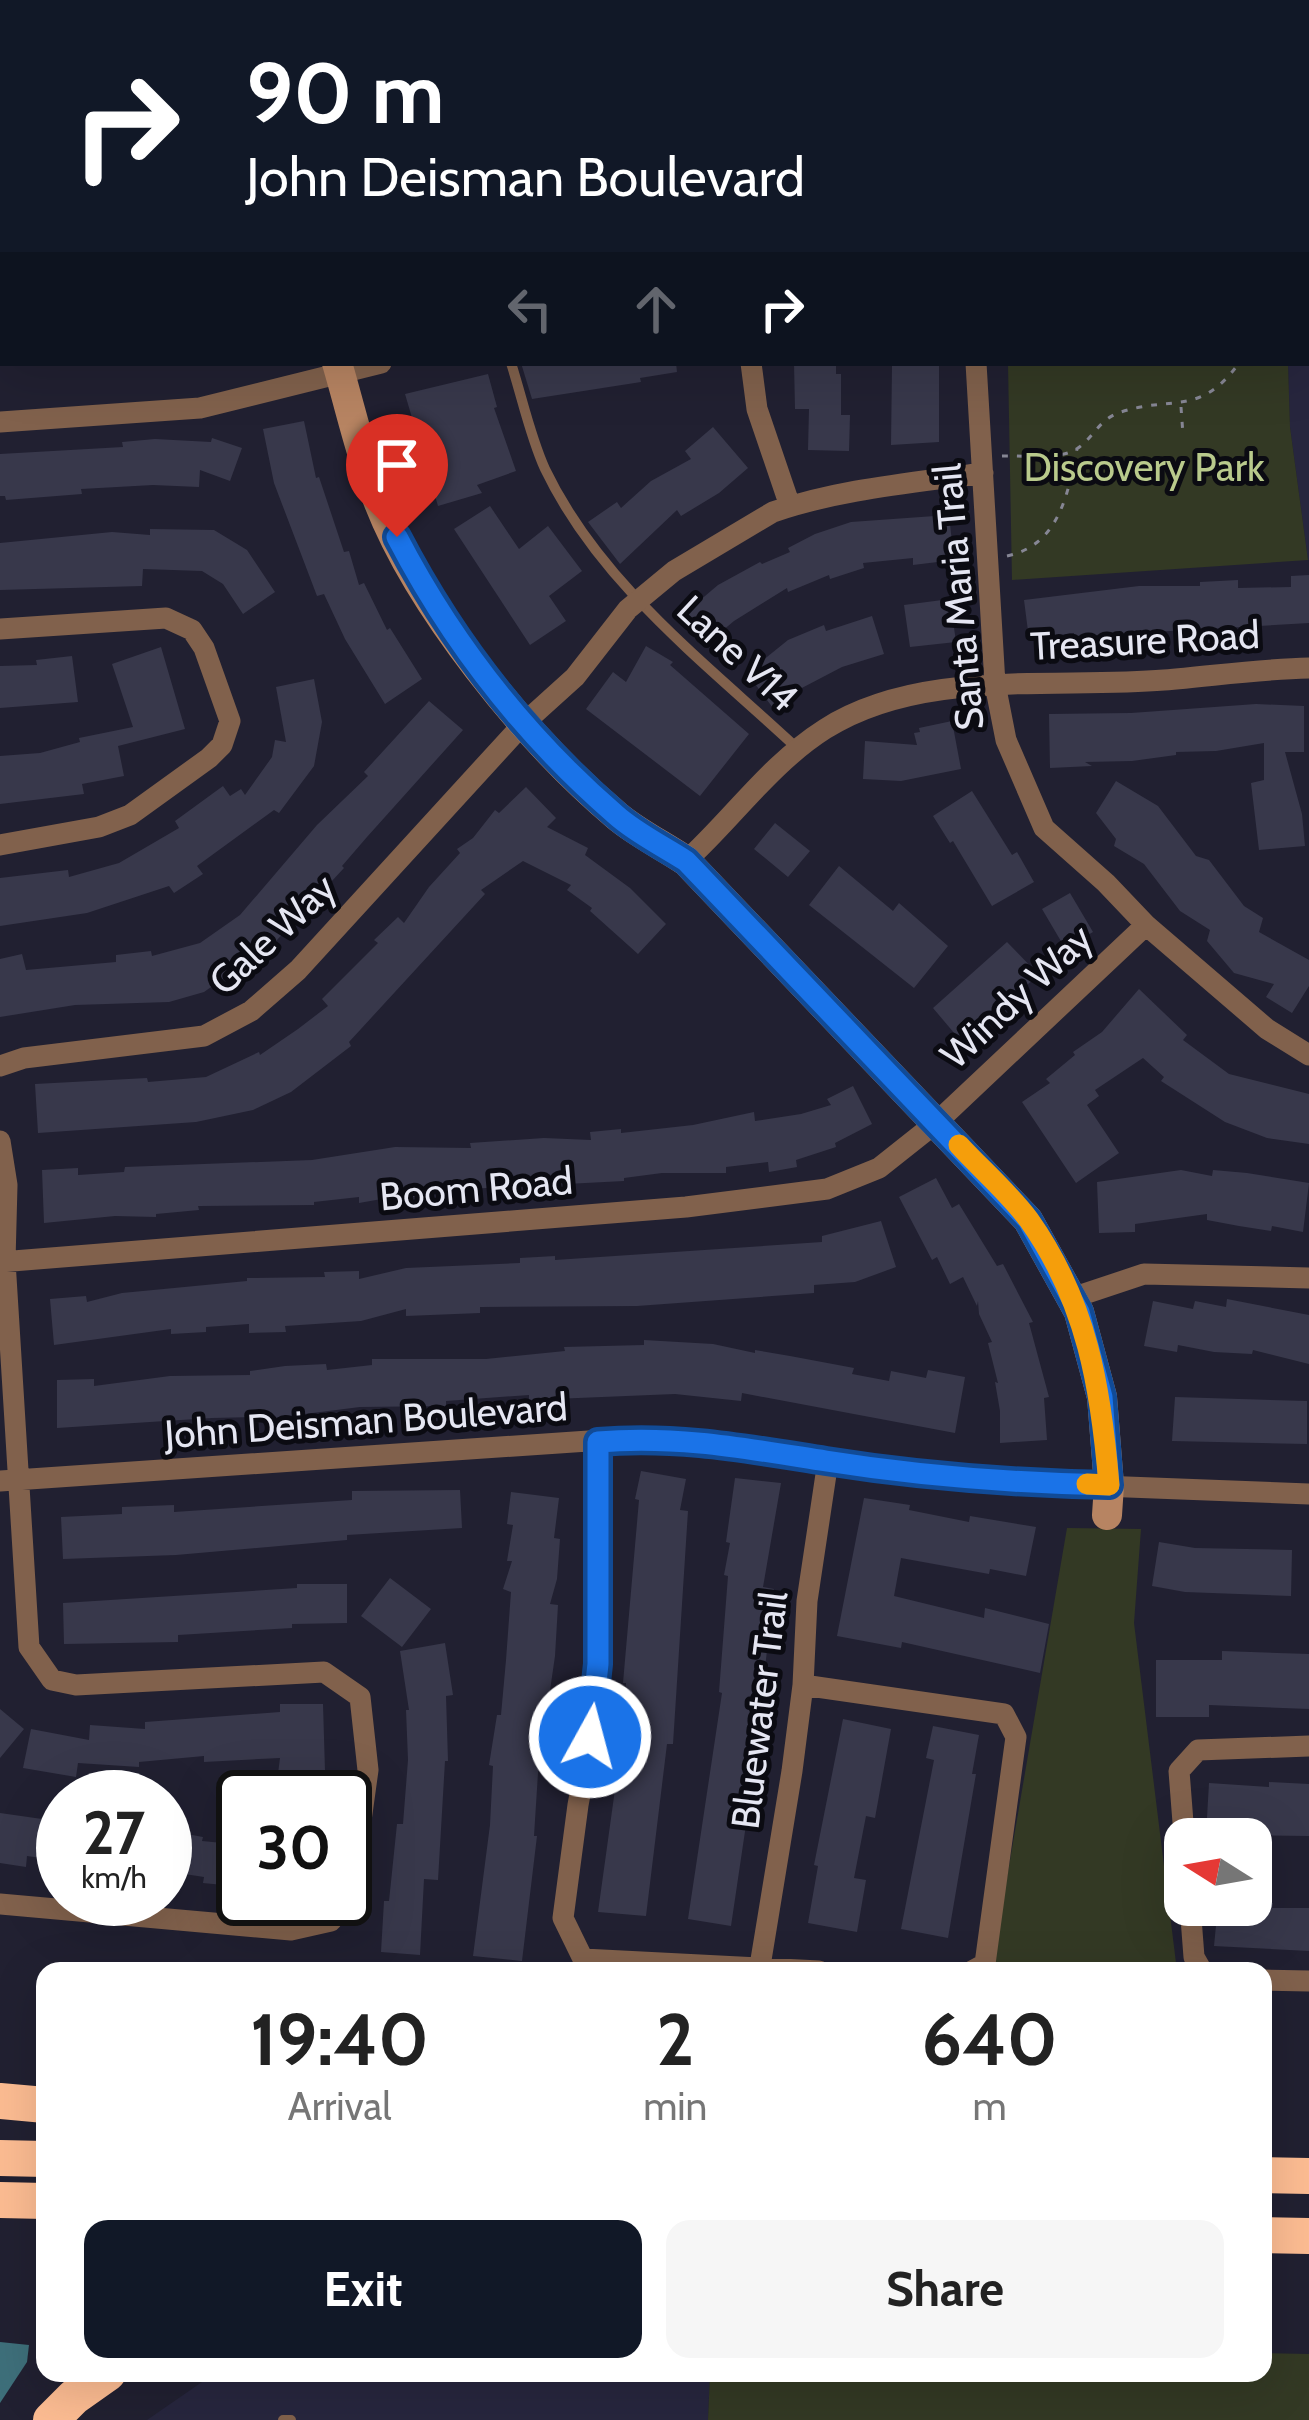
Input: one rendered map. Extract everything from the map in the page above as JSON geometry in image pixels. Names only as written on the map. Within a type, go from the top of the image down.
[{"type":"highway","points":[[0,2102],[36,2104]]},
{"type":"highway","points":[[0,2158],[36,2159]]},
{"type":"highway","points":[[1272,2175],[1309,2176]]},
{"type":"highway","points":[[0,2200],[36,2201]]},
{"type":"highway","points":[[1272,2235],[1309,2236]]},
{"type":"highway","points":[[51,2420],[95,2382]]},
{"type":"street","points":[[752,366],[757,409],[790,506]]},
{"type":"street","name":"Santa Maria Trail","points":[[976,366],[995,684],[1006,740],[1044,828],[1146,925],[1267,1029],[1309,1054]]},
{"type":"street","points":[[0,422],[200,408],[338,367],[377,498],[418,577],[468,655],[523,724],[619,818],[686,861],[1028,1220],[1072,1298],[1102,1397],[1108,1500]]},
{"type":"street","name":"Gale Way","points":[[0,1066],[25,1058],[204,1036],[251,1011],[298,970],[523,724],[575,677],[638,600],[700,554],[790,506],[981,465]]},
{"type":"street","points":[[0,629],[166,618],[192,630],[204,648],[230,721],[222,745],[209,758],[130,815],[99,827],[0,845]]},
{"type":"street","name":"Treasure Road","points":[[686,861],[718,832],[748,794],[826,728],[900,698],[995,684],[1162,681],[1244,670],[1309,668]]},
{"type":"street","name":"Windy Way","points":[[937,1122],[1146,925]]},
{"type":"street","name":"Boom Road","points":[[3,1262],[792,1195],[827,1189],[879,1168],[937,1122]]},
{"type":"street","points":[[0,1142],[7,1185],[3,1262],[11,1480],[29,1647],[52,1680],[98,1686],[324,1672],[360,1697],[368,1769],[350,1893],[331,1921],[291,1930],[0,1904]]},
{"type":"street","points":[[1072,1298],[1144,1274],[1309,1278]]},
{"type":"street","name":"John Deisman Boulevard","points":[[11,1480],[647,1437],[731,1444],[1108,1500],[1309,1494]]},
{"type":"street","points":[[598,1442],[597,1703],[563,1918],[583,1960],[642,1962]]},
{"type":"street","name":"Bluewater Trail","points":[[761,1962],[802,1685],[807,1600],[828,1461]]},
{"type":"street","points":[[802,1685],[1004,1714],[1016,1738],[985,1962]]},
{"type":"street","points":[[1183,1818],[1179,1771],[1198,1750],[1309,1746]]},
{"type":"street","points":[[1192,1926],[1196,1962]]},
{"type":"street","points":[[1272,1980],[1309,1981]]},
{"type":"lane","name":"Lane V14","points":[[513,366],[544,466],[587,543],[638,600],[799,749]]},
{"type":"path","points":[[988,560],[1030,551],[1049,530],[1065,505],[1077,449],[1098,424],[1121,412],[1180,404],[1221,388],[1237,366]]},
{"type":"path","points":[[1180,404],[1184,435]]},
{"type":"path","points":[[981,465],[1077,449]]},
{"type":"shaded area","points":[[1288,366],[1309,366],[1309,560],[1308,560],[1290,427]]},
{"type":"shaded area","points":[[0,2342],[29,2345],[27,2362],[0,2403]]},
{"type":"shaded area","points":[[202,2382],[710,2382],[708,2420],[147,2420]]},
{"type":"green space","name":"Discovery Park","points":[[1008,366],[1288,366],[1290,427],[1308,560],[1012,580]]},
{"type":"green space","points":[[1067,1528],[1141,1529],[1134,1623],[1164,1866],[1164,1926],[1171,1926],[1176,1962],[993,1962]]},
{"type":"green space","points":[[1272,2353],[1309,2354],[1309,2420],[708,2420],[710,2382],[1272,2382]]},
{"type":"building","points":[[522,366],[676,366],[677,372],[640,378],[641,382],[532,399]]},
{"type":"building","points":[[794,366],[836,366],[836,374],[841,374],[841,415],[850,415],[849,451],[808,450],[809,409],[795,409]]},
{"type":"building","points":[[892,366],[939,366],[939,442],[891,445]]},
{"type":"building","points":[[488,374],[494,408],[516,471],[477,485],[482,493],[438,506],[405,394]]},
{"type":"building","points":[[304,421],[316,478],[359,585],[364,583],[387,630],[390,628],[422,679],[385,704],[324,594],[317,596],[274,483],[263,429]]},
{"type":"building","points":[[713,427],[748,468],[681,516],[677,510],[620,564],[588,522],[617,502],[621,508],[651,481],[691,459],[685,451]]},
{"type":"building","points":[[212,438],[242,448],[230,481],[200,470],[199,487],[81,489],[82,494],[6,500],[0,496],[0,454],[123,447],[122,442],[155,439],[211,442]]},
{"type":"building","points":[[490,506],[519,549],[548,526],[582,571],[549,596],[566,621],[530,645],[454,529]]},
{"type":"building","points":[[949,515],[954,560],[913,565],[913,558],[863,563],[864,568],[830,579],[829,575],[788,592],[787,588],[704,646],[679,618],[718,585],[790,552],[788,548],[815,534],[851,522]]},
{"type":"building","points":[[150,529],[214,530],[247,550],[275,592],[243,614],[223,584],[202,571],[143,569],[142,586],[0,590],[0,543],[112,532],[150,535]]},
{"type":"building","points":[[1309,575],[1309,623],[1153,632],[1154,638],[1117,643],[1116,634],[1029,639],[1024,600],[1238,580],[1238,588],[1291,587],[1291,576]]},
{"type":"building","points":[[950,599],[956,642],[910,647],[904,605]]},
{"type":"building","points":[[872,616],[884,654],[842,667],[773,708],[747,673],[788,640],[824,625],[826,631]]},
{"type":"building","points":[[646,646],[673,662],[670,665],[749,734],[700,796],[586,709],[613,672],[626,682]]},
{"type":"building","points":[[161,647],[185,729],[118,746],[124,776],[82,784],[84,794],[0,804],[0,756],[40,753],[80,742],[79,738],[133,727],[112,664]]},
{"type":"building","points":[[72,656],[78,702],[0,708],[0,666],[37,665],[36,660]]},
{"type":"building","points":[[314,679],[322,722],[314,766],[279,813],[274,810],[197,866],[203,874],[174,893],[169,886],[87,913],[0,926],[0,878],[68,870],[69,877],[119,863],[179,828],[175,821],[223,786],[230,796],[241,789],[245,795],[272,757],[275,740],[286,742],[276,687]]},
{"type":"building","points":[[429,701],[463,730],[263,955],[261,952],[204,992],[169,1002],[75,1005],[0,1017],[0,959],[22,954],[26,970],[116,962],[116,955],[151,951],[152,956],[200,943],[240,915],[317,825],[368,776],[364,772]]},
{"type":"building","points":[[1304,706],[1304,752],[1285,752],[1302,814],[1305,846],[1259,850],[1251,783],[1264,780],[1264,743],[1050,768],[1049,714]]},
{"type":"building","points":[[952,721],[961,769],[901,781],[863,779],[865,741],[917,745],[914,733],[919,728]]},
{"type":"building","points":[[1116,781],[1158,806],[1196,856],[1209,860],[1244,906],[1263,918],[1259,932],[1309,960],[1309,986],[1292,1013],[1266,997],[1274,984],[1234,973],[1207,941],[1210,930],[1180,911],[1144,864],[1114,846],[1116,839],[1096,813]]},
{"type":"building","points":[[526,787],[556,818],[547,827],[588,848],[585,855],[630,888],[666,924],[638,954],[567,890],[571,885],[523,861],[481,890],[485,894],[349,1042],[351,1046],[291,1092],[253,1110],[196,1122],[38,1133],[35,1084],[206,1077],[260,1055],[298,1029],[328,1006],[322,999],[378,943],[374,940],[398,917],[404,923],[460,853],[457,849],[473,838],[495,810],[499,813]]},
{"type":"building","points":[[972,791],[1034,882],[992,906],[933,816]]},
{"type":"building","points":[[775,823],[810,851],[788,877],[754,849]]},
{"type":"building","points":[[839,866],[893,911],[899,903],[948,946],[914,988],[809,905]]},
{"type":"building","points":[[1070,893],[1093,932],[1065,948],[1042,909]]},
{"type":"building","points":[[1007,942],[1039,975],[960,1040],[933,1008]]},
{"type":"building","points":[[1139,989],[1187,1035],[1183,1040],[1229,1074],[1309,1094],[1309,1144],[1267,1138],[1225,1122],[1161,1081],[1164,1077],[1143,1058],[1095,1090],[1099,1096],[1087,1105],[1119,1153],[1076,1183],[1022,1102],[1050,1083],[1046,1079],[1102,1032]]},
{"type":"building","points":[[853,1086],[872,1124],[835,1143],[836,1147],[796,1160],[797,1167],[769,1172],[768,1162],[726,1167],[726,1173],[662,1173],[624,1181],[429,1191],[429,1197],[359,1203],[359,1197],[314,1205],[198,1206],[199,1210],[156,1217],[44,1223],[42,1170],[78,1168],[78,1175],[124,1172],[125,1167],[312,1160],[395,1147],[471,1148],[470,1143],[544,1138],[591,1140],[590,1132],[693,1125],[754,1112],[755,1121],[801,1114],[831,1105],[827,1099]]},
{"type":"building","points":[[1181,1170],[1212,1176],[1213,1170],[1247,1173],[1309,1183],[1303,1232],[1207,1220],[1207,1214],[1135,1224],[1135,1232],[1099,1233],[1097,1182]]},
{"type":"building","points":[[936,1178],[952,1208],[959,1204],[997,1266],[1003,1264],[1033,1322],[1029,1323],[1049,1397],[1044,1398],[1047,1440],[1000,1443],[998,1383],[988,1343],[992,1342],[978,1301],[977,1306],[963,1277],[950,1284],[899,1197]]},
{"type":"building","points":[[881,1221],[896,1267],[855,1282],[814,1285],[814,1293],[637,1306],[480,1307],[480,1313],[406,1316],[406,1309],[361,1321],[285,1326],[286,1332],[249,1333],[249,1324],[54,1345],[50,1299],[86,1296],[87,1302],[122,1293],[247,1278],[325,1277],[324,1272],[359,1271],[359,1279],[406,1268],[520,1263],[520,1258],[555,1256],[555,1260],[822,1242],[822,1236]]},
{"type":"building","points":[[1227,1299],[1309,1315],[1309,1364],[1253,1350],[1252,1354],[1214,1352],[1178,1345],[1177,1352],[1144,1346],[1153,1301],[1193,1309],[1195,1301],[1226,1307]]},
{"type":"building","points":[[644,1340],[755,1350],[854,1368],[852,1374],[889,1381],[891,1371],[926,1378],[928,1370],[965,1377],[955,1433],[742,1393],[741,1401],[675,1394],[529,1400],[529,1395],[257,1420],[212,1418],[57,1428],[57,1380],[94,1379],[94,1386],[170,1376],[250,1375],[250,1371],[285,1366],[326,1364],[327,1370],[372,1365],[372,1359],[486,1359],[565,1351],[564,1347],[644,1345]]},
{"type":"building","points":[[1175,1397],[1307,1401],[1307,1444],[1172,1441]]},
{"type":"building","points":[[641,1471],[686,1479],[680,1510],[688,1511],[673,1744],[667,1744],[646,1916],[598,1912],[622,1739],[639,1500],[635,1499]]},
{"type":"building","points":[[735,1478],[781,1483],[763,1587],[774,1589],[764,1703],[731,1926],[688,1919],[722,1693],[728,1576],[724,1575]]},
{"type":"building","points":[[460,1490],[462,1528],[347,1535],[347,1540],[176,1555],[63,1559],[61,1517],[122,1514],[122,1507],[174,1505],[174,1512],[352,1500],[352,1491]]},
{"type":"building","points":[[511,1492],[559,1498],[554,1538],[560,1539],[550,1604],[558,1605],[555,1656],[538,1773],[537,1836],[522,1961],[473,1956],[490,1825],[493,1766],[489,1765],[497,1715],[501,1715],[506,1660],[511,1592],[503,1589],[512,1561],[507,1561],[513,1525],[507,1524]]},
{"type":"building","points":[[864,1498],[969,1522],[970,1516],[1036,1527],[1026,1576],[901,1558],[894,1596],[984,1618],[985,1608],[1049,1624],[1040,1673],[902,1642],[901,1648],[837,1636]]},
{"type":"building","points":[[1159,1542],[1195,1548],[1292,1550],[1291,1596],[1185,1592],[1152,1586]]},
{"type":"building","points":[[390,1578],[431,1609],[402,1647],[361,1616]]},
{"type":"building","points":[[297,1584],[347,1584],[347,1623],[178,1635],[178,1642],[64,1644],[63,1603],[297,1588]]},
{"type":"building","points":[[445,1643],[453,1695],[446,1696],[448,1761],[438,1880],[424,1879],[420,1955],[381,1952],[384,1901],[389,1901],[397,1824],[403,1824],[408,1760],[409,1710],[400,1651]]},
{"type":"building","points":[[1222,1651],[1309,1654],[1309,1709],[1209,1705],[1209,1717],[1156,1717],[1156,1660],[1222,1660]]},
{"type":"building","points":[[280,1704],[323,1704],[325,1770],[278,1770],[280,1758],[204,1762],[204,1756],[139,1762],[139,1767],[78,1763],[77,1770],[23,1768],[31,1729],[89,1740],[90,1725],[145,1729],[145,1722],[280,1712]]},
{"type":"building","points":[[0,1709],[24,1729],[0,1758]]},
{"type":"building","points":[[843,1719],[891,1729],[875,1818],[866,1816],[854,1878],[866,1880],[857,1932],[808,1923],[818,1866],[814,1865]]},
{"type":"building","points":[[933,1726],[979,1735],[948,1938],[901,1929],[934,1760],[926,1758]]},
{"type":"building","points":[[1269,1782],[1309,1784],[1309,1836],[1272,1836],[1272,1818],[1207,1818],[1209,1783],[1269,1787]]},
{"type":"building","points":[[0,1813],[36,1818],[36,1857],[27,1856],[26,1867],[0,1863]]},
{"type":"building","points":[[192,1835],[216,1842],[216,1884],[203,1883],[204,1877],[192,1875]]},
{"type":"building","points":[[1272,1908],[1309,1908],[1309,1951],[1214,1946],[1216,1926],[1272,1926]]},
{"type":"slow traffic","points":[[959,1145],[1028,1220],[1079,1312],[1102,1397],[1109,1485],[1087,1484]]},
{"type":"route","points":[[397,537],[468,655],[523,724],[619,818],[686,861],[1028,1220],[1079,1312],[1102,1397],[1109,1485],[963,1479],[731,1444],[647,1437],[598,1442],[597,1703],[590,1737]]}]
